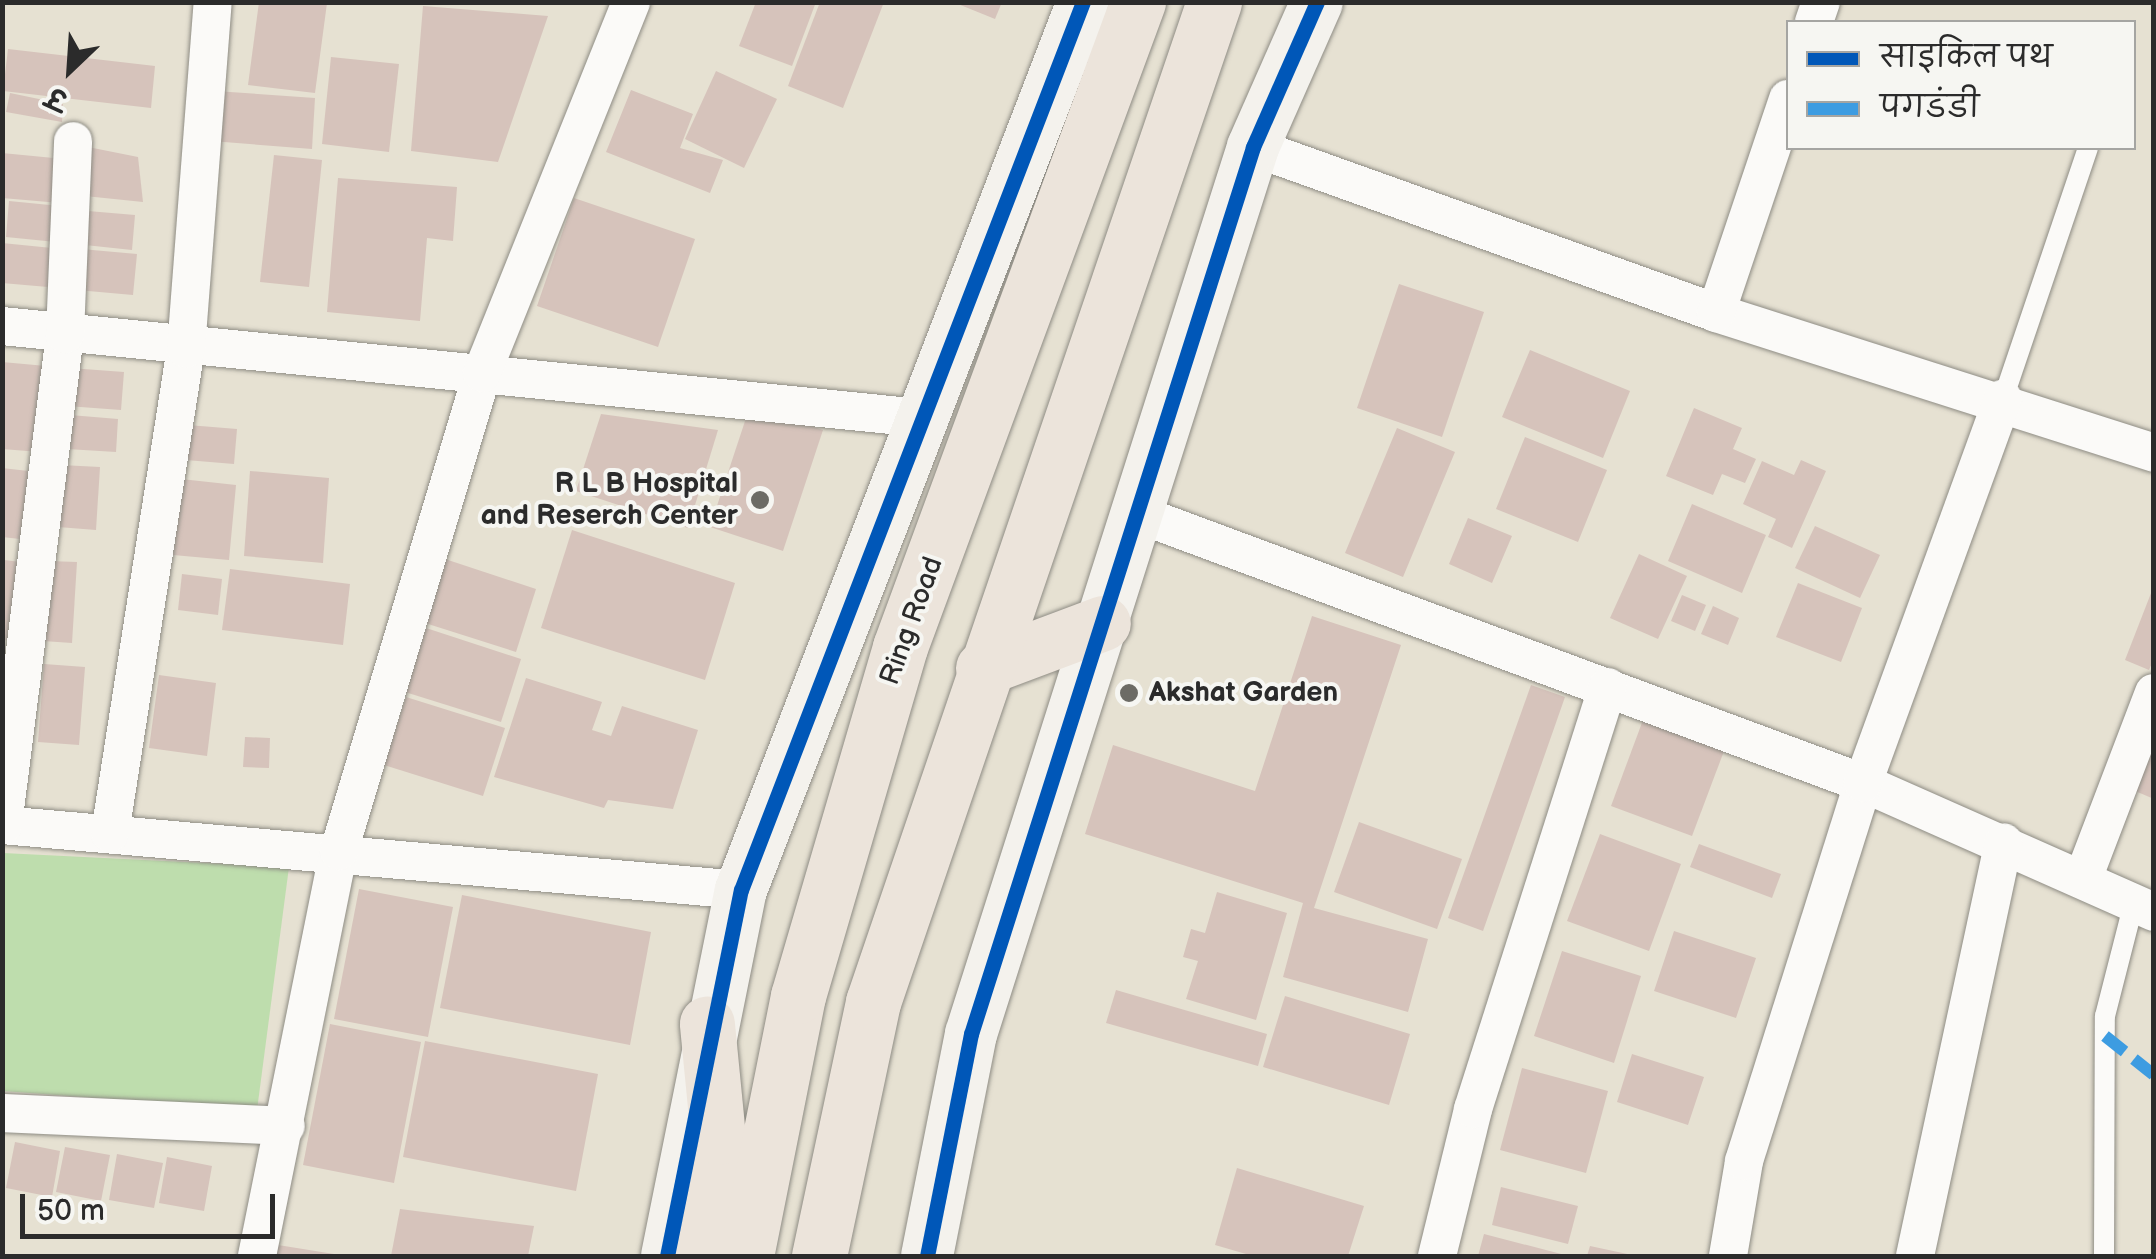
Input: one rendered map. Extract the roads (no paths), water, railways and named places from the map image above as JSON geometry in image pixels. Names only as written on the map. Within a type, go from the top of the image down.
[{"type":"highway","name":"Ring Road","points":[[746,1256],[834,865],[900,646],[1138,2]]},
{"type":"highway","points":[[819,1256],[873,1002],[1086,362],[1214,2]]},
{"type":"highway","points":[[983,668],[1103,623]]},
{"type":"highway","points":[[696,1256],[718,1137],[707,1024]]},
{"type":"street","points":[[110,833],[186,349],[213,2]]},
{"type":"street","points":[[258,1256],[339,851],[482,373],[631,2]]},
{"type":"street","points":[[667,1256],[707,1024],[741,890],[1083,2]]},
{"type":"street","points":[[927,1256],[971,1034],[1253,147],[1317,2]]},
{"type":"street","points":[[1716,313],[1786,105]]},
{"type":"street","points":[[73,141],[65,334],[3,825],[339,851],[741,890]]},
{"type":"street","points":[[1253,147],[1716,313],[2004,400],[2154,453]]},
{"type":"street","points":[[2,326],[186,349],[482,373],[921,418]]},
{"type":"street","points":[[1728,1256],[1744,1161],[1863,783],[2004,400]]},
{"type":"street","points":[[1138,514],[1863,783],[2084,876],[2144,907]]},
{"type":"street","points":[[1437,1256],[1473,1109],[1608,687]]},
{"type":"street","points":[[2084,876],[2154,693]]},
{"type":"street","points":[[1916,1256],[2004,842]]},
{"type":"street","points":[[2,1113],[286,1126]]},
{"type":"lane","points":[[2004,400],[2087,150]]},
{"type":"lane","points":[[2104,1256],[2105,1016],[2144,907]]},
{"type":"place","name":"R L B Hospital and Reserch Center","points":[[760,500]]},
{"type":"place","name":"Akshat Garden","points":[[1129,693]]}]
